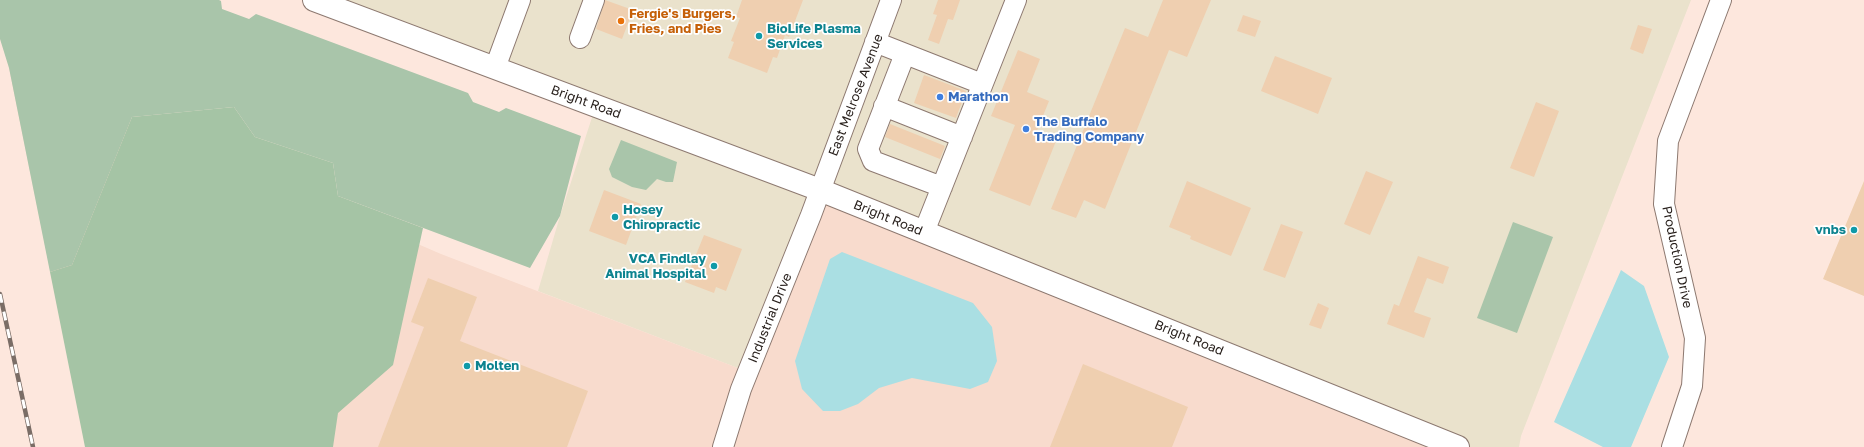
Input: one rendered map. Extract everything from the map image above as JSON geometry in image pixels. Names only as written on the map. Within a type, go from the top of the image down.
[{"type":"main road","name":"Bright Road","points":[[314,0],[820,190],[1458,447]]},
{"type":"street","points":[[495,68],[520,0]]},
{"type":"street","points":[[580,38],[594,0]]},
{"type":"street","name":"East Melrose Avenue","points":[[820,190],[891,0]]},
{"type":"street","points":[[924,232],[1016,0]]},
{"type":"street","name":"Production Drive","points":[[1672,447],[1692,386],[1696,338],[1664,204],[1668,141],[1720,0]]},
{"type":"street","points":[[875,42],[982,84]]},
{"type":"street","points":[[905,54],[868,149],[873,161],[942,187]]},
{"type":"street","points":[[884,106],[962,137]]},
{"type":"street","name":"Industrial Drive","points":[[723,447],[741,389],[820,190]]},
{"type":"shaded area","points":[[314,0],[1691,0],[1521,436],[1519,447],[1458,447],[748,372],[538,291],[560,216],[596,105]]},
{"type":"shaded area","points":[[9,68],[441,254],[748,372],[820,190],[1465,447],[86,447]]},
{"type":"green space","points":[[0,0],[219,0],[221,1],[222,9],[249,19],[256,14],[468,93],[473,102],[499,112],[506,108],[581,136],[560,216],[530,268],[338,196],[333,163],[255,137],[234,107],[132,117],[72,265],[50,272],[9,68],[0,39]]},
{"type":"green space","points":[[234,107],[255,137],[333,163],[338,196],[423,228],[393,365],[338,413],[333,447],[85,447],[50,272],[72,265],[132,117]]},
{"type":"green space","points":[[621,140],[677,162],[673,182],[666,182],[657,179],[646,190],[632,187],[612,177],[609,169]]},
{"type":"green space","points":[[1513,222],[1553,237],[1517,333],[1477,318]]},
{"type":"water","points":[[842,252],[973,303],[992,327],[997,361],[988,382],[970,389],[912,378],[879,388],[858,404],[840,411],[823,411],[802,389],[795,361],[830,259]]},
{"type":"water","points":[[1621,270],[1644,286],[1669,357],[1631,447],[1603,447],[1554,422]]},
{"type":"building","points":[[605,0],[633,10],[622,39],[596,29]]},
{"type":"building","name":"BioLife Plasma Services","points":[[742,0],[803,0],[789,37],[785,35],[777,58],[773,57],[767,73],[728,58],[734,42],[731,41],[740,18],[736,17]]},
{"type":"building","points":[[938,0],[960,0],[953,20],[948,19],[939,44],[928,40],[937,15],[933,14]]},
{"type":"building","points":[[1163,0],[1211,0],[1187,57],[1169,50],[1105,209],[1084,200],[1076,218],[1051,209],[1125,28],[1148,37]]},
{"type":"building","points":[[1243,15],[1261,21],[1255,37],[1237,31]]},
{"type":"building","points":[[1638,25],[1652,29],[1643,54],[1630,49]]},
{"type":"building","name":"The Buffalo Trading Company","points":[[1018,50],[1040,59],[1027,92],[1049,101],[1036,133],[1056,141],[1030,206],[989,190],[1015,125],[991,116]]},
{"type":"building","points":[[1275,56],[1332,78],[1318,114],[1261,91]]},
{"type":"building","name":"Marathon","points":[[924,75],[966,91],[956,118],[914,103]]},
{"type":"building","points":[[1536,102],[1559,111],[1534,177],[1510,168]]},
{"type":"building","points":[[890,124],[945,146],[940,159],[885,137]]},
{"type":"building","points":[[1366,171],[1393,182],[1370,235],[1344,224]]},
{"type":"building","points":[[1187,181],[1251,208],[1231,256],[1190,239],[1191,236],[1169,227]]},
{"type":"building","name":"vnbs","points":[[1864,181],[1864,296],[1823,279]]},
{"type":"building","name":"Hosey Chiropractic","points":[[604,190],[641,204],[626,245],[589,231]]},
{"type":"building","points":[[1281,224],[1303,232],[1285,278],[1263,270]]},
{"type":"building","name":"VCA Findlay Animal Hospital","points":[[704,235],[742,249],[726,291],[716,287],[714,293],[685,282]]},
{"type":"building","points":[[1418,256],[1449,267],[1443,284],[1427,278],[1414,312],[1431,318],[1424,338],[1387,324],[1394,304],[1399,306]]},
{"type":"building","name":"Molten","points":[[428,278],[477,297],[460,341],[588,391],[567,447],[378,447],[424,327],[411,322]]},
{"type":"building","points":[[1318,303],[1329,308],[1321,329],[1309,325]]},
{"type":"building","points":[[1083,364],[1188,407],[1172,447],[1050,447]]},
{"type":"railway","points":[[0,294],[33,447]]},
{"type":"place","name":"Fergie's Burgers, Fries, and Pies","points":[[621,21]]},
{"type":"place","name":"BioLife Plasma Services","points":[[759,36]]},
{"type":"place","name":"Marathon","points":[[940,97]]},
{"type":"place","name":"The Buffalo Trading Company","points":[[1026,129]]},
{"type":"place","name":"Hosey Chiropractic","points":[[615,217]]},
{"type":"place","name":"vnbs","points":[[1854,230]]},
{"type":"place","name":"VCA Findlay Animal Hospital","points":[[714,266]]},
{"type":"place","name":"Molten","points":[[467,366]]}]
